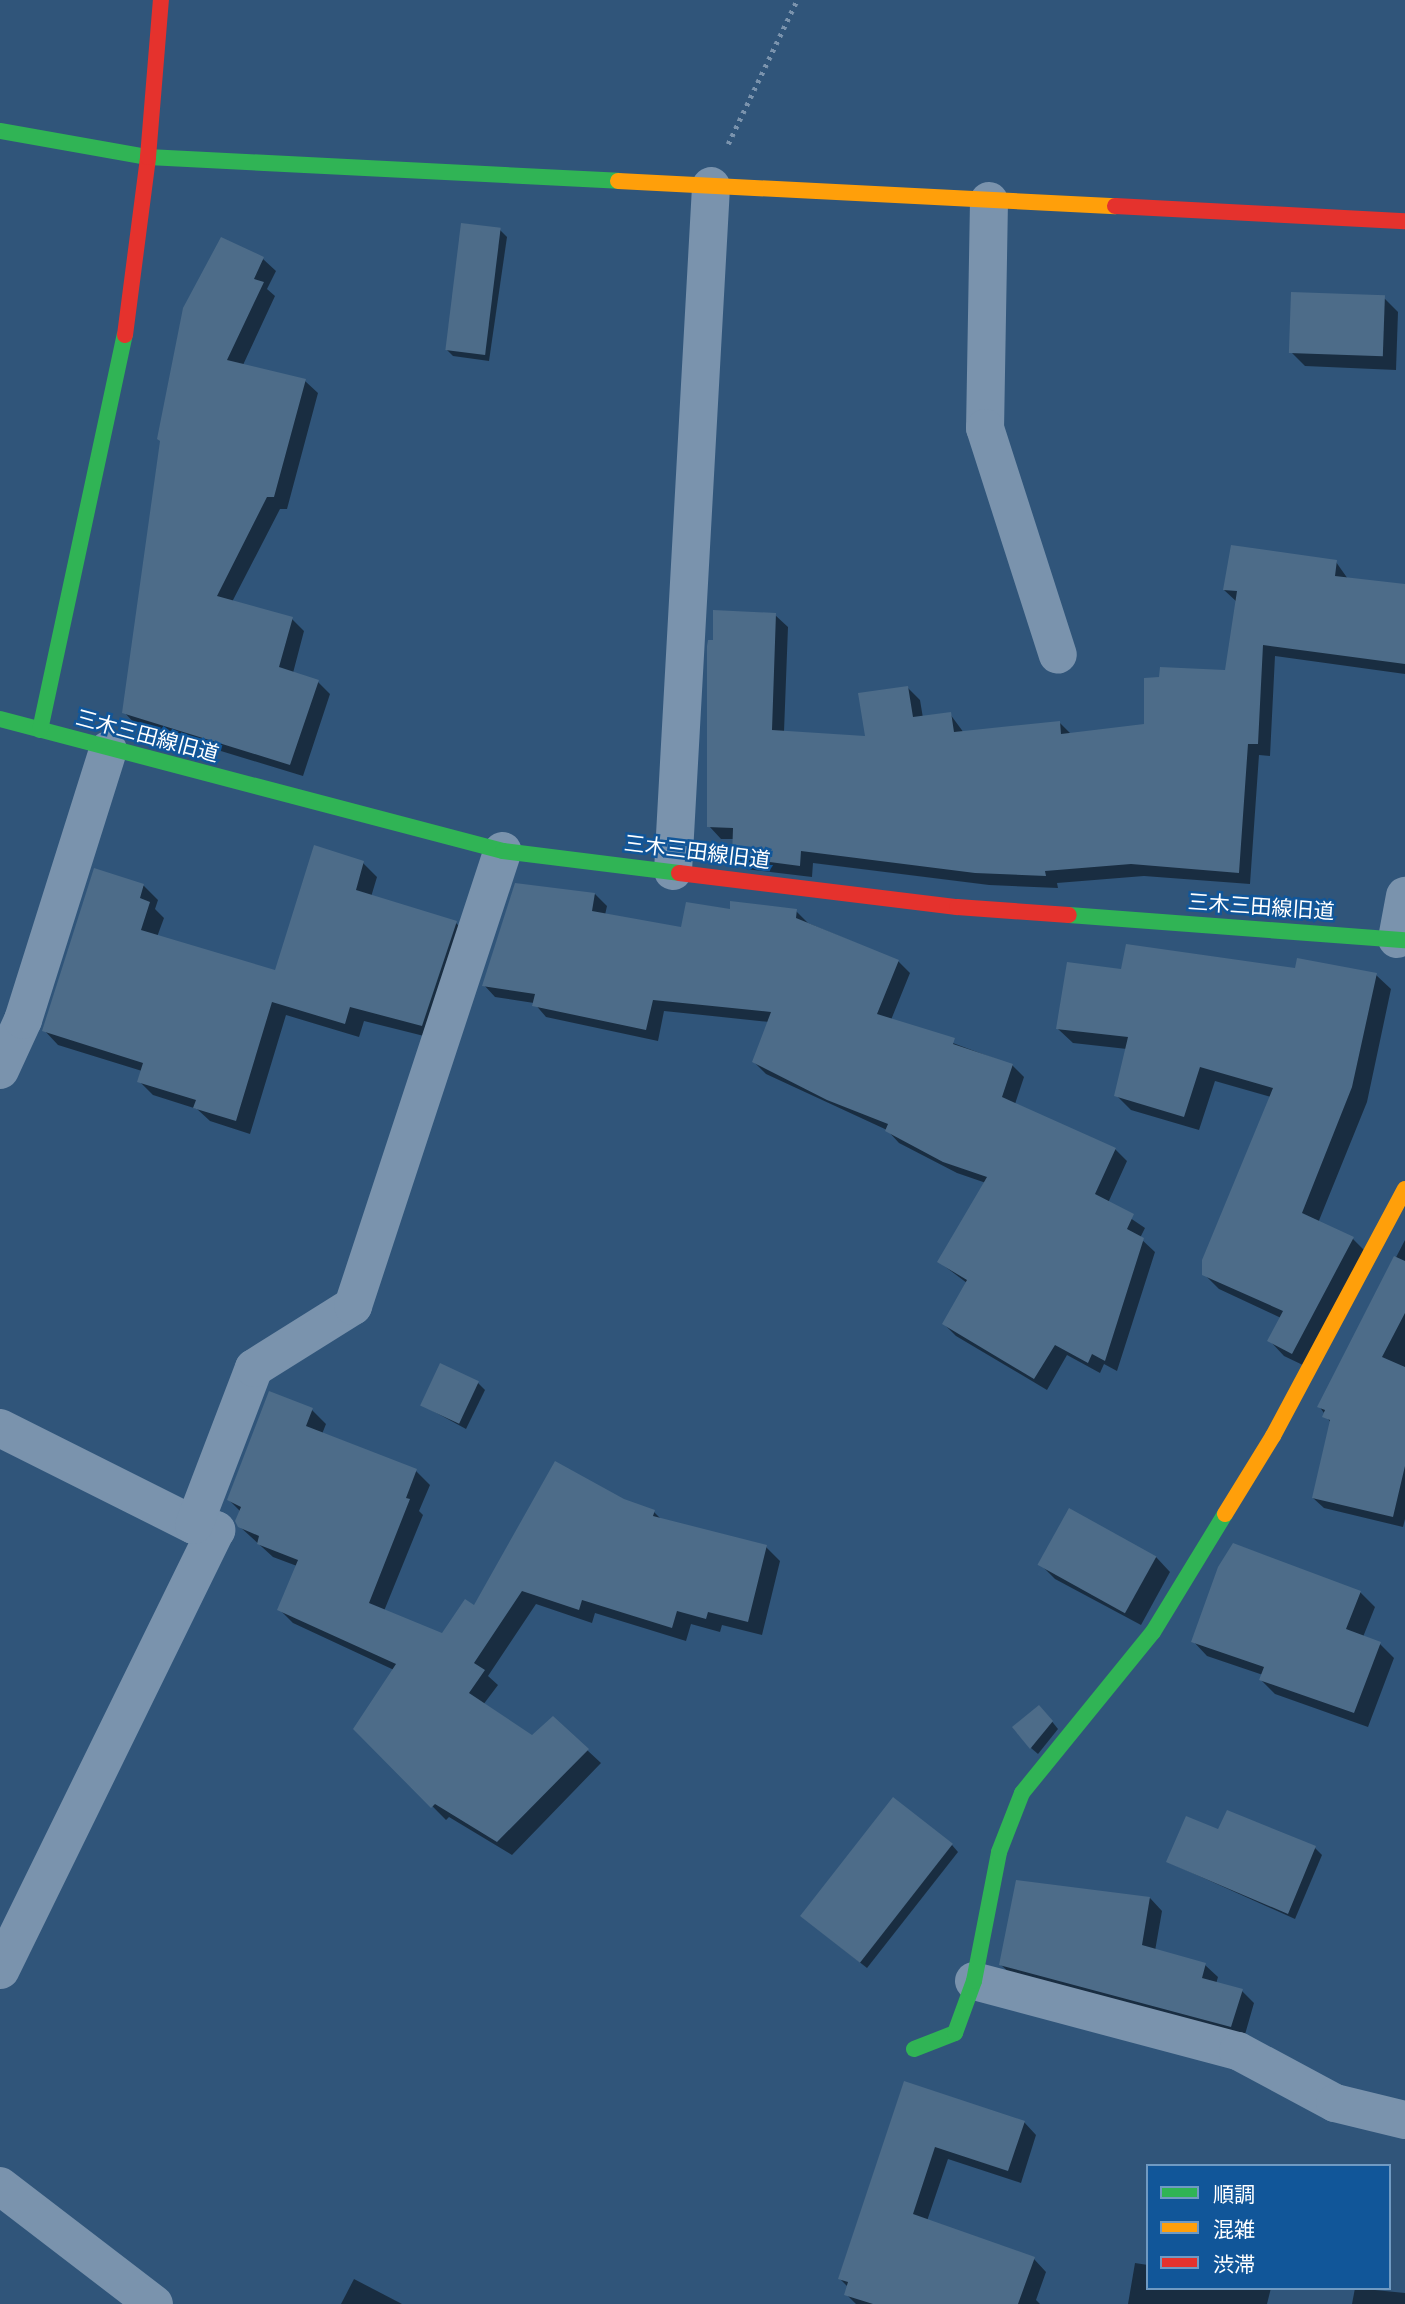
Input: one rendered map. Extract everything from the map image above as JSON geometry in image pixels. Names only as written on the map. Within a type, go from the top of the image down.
[{"type":"street","points":[[40,730],[123,353],[148,157],[161,0]]},
{"type":"street","points":[[0,131],[148,157],[1405,221]]},
{"type":"street","points":[[673,871],[711,186]]},
{"type":"street","points":[[989,201],[985,428],[1058,655]]},
{"type":"street","name":"三木三田線旧道","points":[[0,719],[108,750],[503,851],[957,907],[1401,939]]},
{"type":"street","points":[[0,1070],[23,1020],[108,750]]},
{"type":"street","points":[[194,1525],[254,1368],[353,1306],[503,851]]},
{"type":"street","points":[[1401,939],[1405,896]]},
{"type":"street","points":[[914,2049],[955,2034],[974,1981],[999,1852],[1022,1793],[1153,1632],[1273,1436],[1405,1189]]},
{"type":"street","points":[[0,1428],[194,1525],[216,1530],[0,1970]]},
{"type":"street","points":[[974,1981],[1238,2051],[1335,2103],[1405,2120]]},
{"type":"street","points":[[0,2186],[154,2304]]},
{"type":"path","points":[[711,186],[797,0]]},
{"type":"building","points":[[461,223],[501,228],[485,355],[445,350]]},
{"type":"building","points":[[221,237],[264,257],[254,279],[264,282],[227,360],[306,379],[274,497],[267,497],[217,596],[293,617],[279,667],[319,680],[290,765],[122,713],[160,441],[157,439],[183,308]]},
{"type":"building","points":[[1291,292],[1385,295],[1383,356],[1289,353]]},
{"type":"building","points":[[1231,545],[1337,560],[1335,576],[1405,584],[1405,664],[1263,645],[1258,744],[1248,744],[1239,873],[1131,864],[1045,871],[1046,876],[975,873],[801,851],[800,866],[732,857],[733,828],[707,827],[707,646],[708,640],[713,640],[713,610],[776,613],[772,730],[865,736],[858,693],[908,686],[913,717],[951,712],[954,732],[1060,721],[1061,734],[1144,724],[1144,678],[1159,677],[1160,667],[1225,670],[1237,591],[1223,590]]},
{"type":"building","points":[[314,845],[364,861],[356,890],[457,921],[422,1026],[350,1007],[345,1024],[272,1002],[236,1121],[193,1108],[196,1100],[137,1082],[143,1063],[42,1031],[94,868],[144,884],[140,898],[150,902],[141,930],[275,970]]},
{"type":"building","points":[[515,883],[595,893],[592,911],[681,927],[686,902],[730,909],[730,901],[797,909],[796,918],[899,960],[877,1014],[955,1038],[953,1044],[1013,1064],[1002,1097],[1116,1148],[1095,1194],[1134,1214],[1127,1229],[1144,1238],[1105,1361],[1092,1354],[1088,1363],[1055,1345],[1034,1379],[942,1324],[967,1280],[937,1262],[987,1177],[943,1162],[885,1131],[888,1124],[827,1100],[752,1062],[771,1012],[653,1000],[646,1030],[532,1006],[535,994],[482,986]]},
{"type":"building","points":[[1126,944],[1295,968],[1297,958],[1377,973],[1352,1087],[1302,1213],[1354,1237],[1292,1354],[1267,1341],[1283,1311],[1202,1275],[1202,1260],[1273,1088],[1200,1067],[1184,1117],[1114,1096],[1128,1037],[1056,1029],[1067,962],[1121,969]]},
{"type":"building","points":[[1394,1256],[1405,1261],[1405,1313],[1382,1357],[1405,1367],[1405,1466],[1393,1517],[1312,1498],[1330,1420],[1322,1417],[1325,1410],[1317,1407]]},
{"type":"building","points":[[440,1363],[479,1381],[459,1424],[420,1406]]},
{"type":"building","points":[[269,1391],[313,1408],[306,1426],[417,1469],[406,1498],[410,1499],[369,1603],[442,1633],[465,1599],[474,1605],[555,1461],[624,1499],[655,1510],[653,1516],[767,1545],[748,1622],[708,1612],[706,1619],[677,1611],[672,1628],[582,1600],[579,1610],[522,1591],[474,1663],[485,1670],[469,1693],[532,1735],[553,1716],[589,1749],[497,1842],[435,1804],[431,1808],[353,1729],[396,1664],[277,1610],[298,1560],[257,1544],[259,1536],[238,1527],[235,1521],[241,1507],[227,1500]]},
{"type":"building","points":[[1069,1508],[1156,1556],[1125,1613],[1037,1565]]},
{"type":"building","points":[[1233,1543],[1361,1591],[1346,1629],[1381,1642],[1354,1713],[1259,1680],[1264,1667],[1191,1642],[1218,1567]]},
{"type":"building","points":[[1039,1705],[1053,1721],[1030,1749],[1012,1727]]},
{"type":"building","points":[[893,1797],[953,1844],[860,1963],[800,1916]]},
{"type":"building","points":[[1227,1810],[1316,1846],[1288,1914],[1166,1862],[1186,1816],[1218,1829]]},
{"type":"building","points":[[1016,1880],[1150,1897],[1142,1945],[1206,1963],[1202,1978],[1243,1989],[1231,2027],[999,1965]]},
{"type":"building","points":[[904,2081],[1025,2121],[1008,2171],[935,2147],[913,2214],[1035,2257],[1018,2304],[873,2304],[844,2295],[848,2282],[838,2279]]},
{"type":"traffic: fast","points":[[0,131],[148,157],[618,181]]},
{"type":"traffic: fast","points":[[40,730],[125,335]]},
{"type":"traffic: fast","points":[[0,719],[503,851],[679,873]]},
{"type":"traffic: fast","points":[[1069,915],[1405,940]]},
{"type":"traffic: fast","points":[[914,2049],[955,2033],[974,1981],[999,1852],[1022,1793],[1153,1632],[1225,1514]]},
{"type":"traffic: slow","points":[[618,181],[1115,206]]},
{"type":"traffic: slow","points":[[1225,1514],[1273,1436],[1405,1189]]},
{"type":"traffic: jam","points":[[125,335],[148,157],[161,0]]},
{"type":"traffic: jam","points":[[1115,206],[1405,221]]},
{"type":"traffic: jam","points":[[679,873],[957,907],[1069,915]]}]
